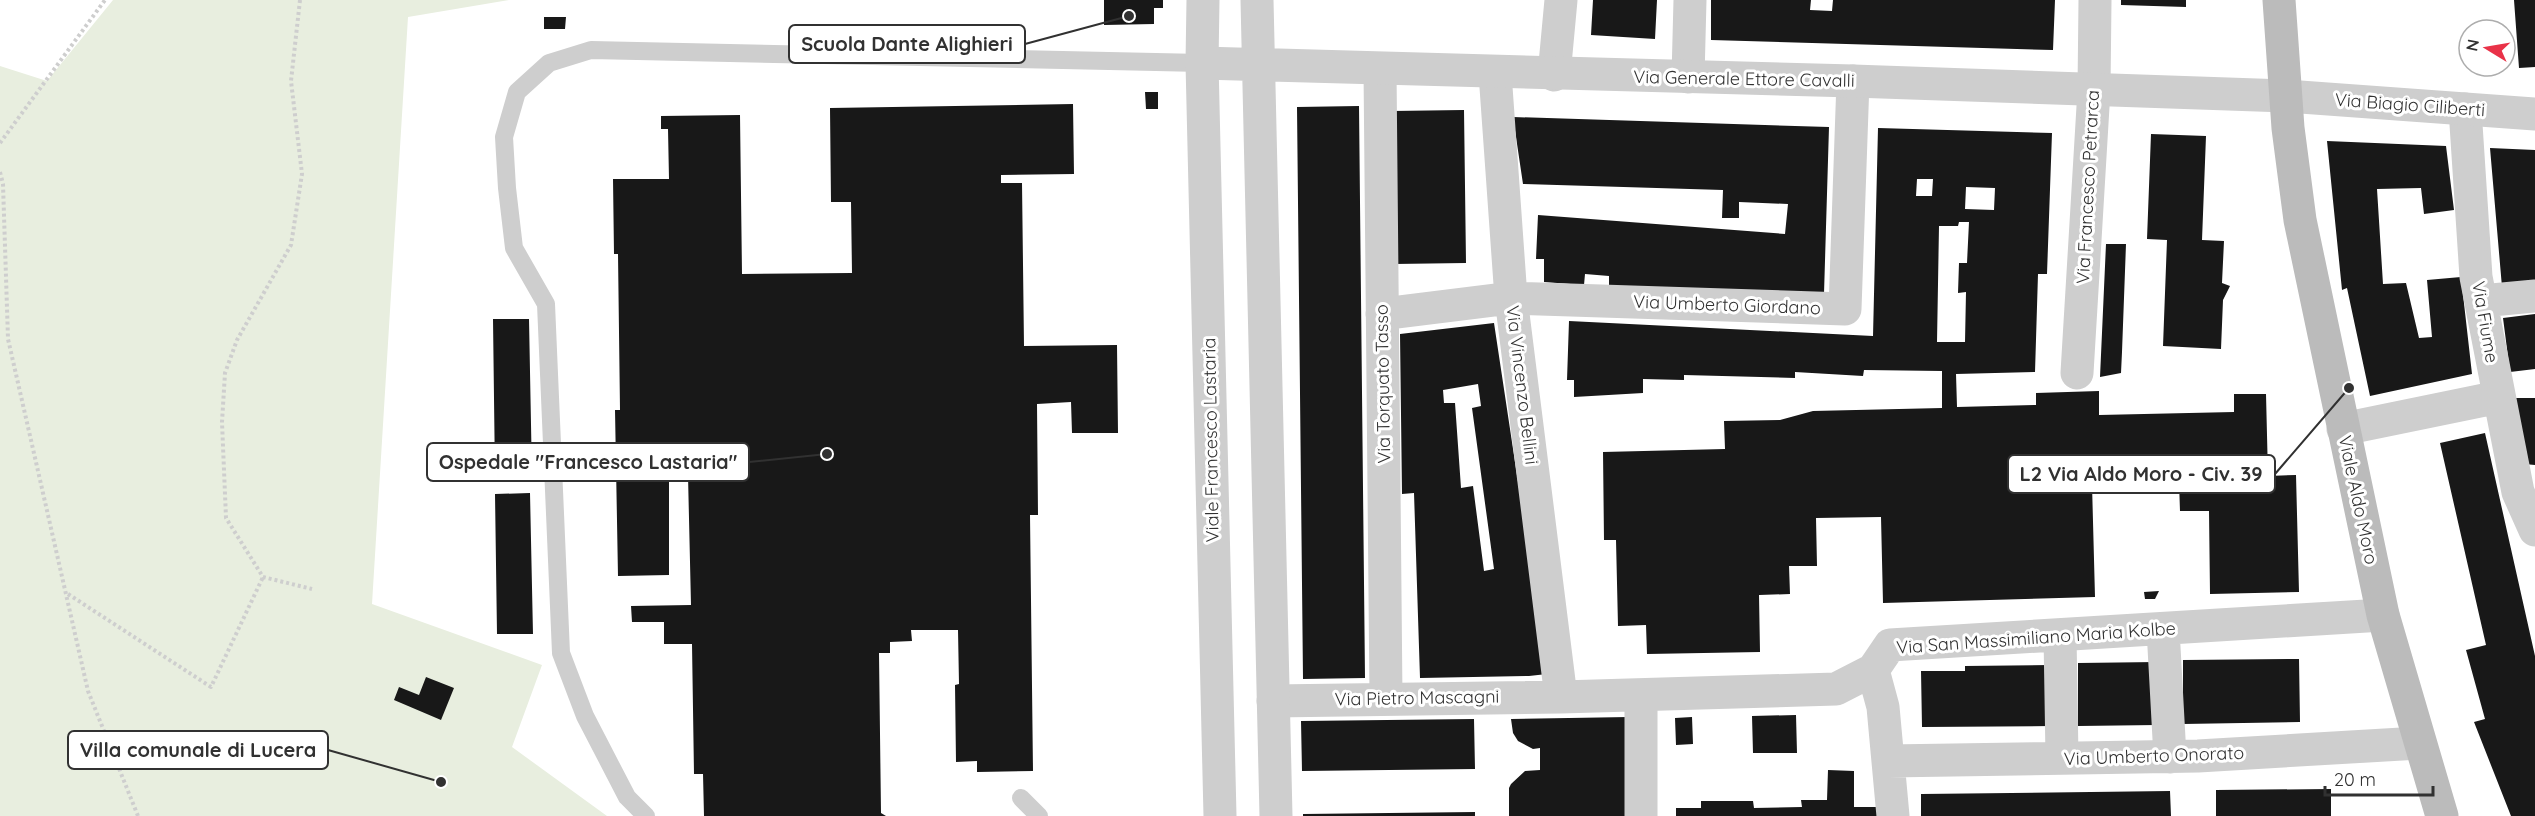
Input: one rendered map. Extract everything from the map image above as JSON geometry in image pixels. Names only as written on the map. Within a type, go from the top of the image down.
[{"type":"main road","name":"Viale Aldo Moro","points":[[2279,0],[2286,96],[2300,220],[2383,615],[2442,816]]},
{"type":"street","name":"Viale Francesco Lastaria","points":[[1203,0],[1202,63],[1220,816]]},
{"type":"street","points":[[1257,0],[1276,816]]},
{"type":"street","points":[[1554,75],[1561,0]]},
{"type":"street","points":[[1688,77],[1690,0]]},
{"type":"street","name":"Via Francesco Petrarca","points":[[2077,373],[2094,90],[2095,0]]},
{"type":"street","name":"Via Generale Ettore Cavalli","points":[[1202,63],[1554,75],[1853,81],[2286,96]]},
{"type":"street","name":"Via Torquato Tasso","points":[[1380,69],[1386,698]]},
{"type":"street","name":"Via Vincenzo Bellini","points":[[1494,73],[1511,298],[1561,697]]},
{"type":"street","name":"Via Umberto Giordano","points":[[1382,314],[1511,298],[1845,309],[1853,81]]},
{"type":"street","name":"Via Biagio Ciliberti","points":[[2286,96],[2535,114]]},
{"type":"street","name":"Via Fiume","points":[[2464,109],[2476,277],[2499,397],[2535,530]]},
{"type":"street","points":[[2481,301],[2535,296]]},
{"type":"street","points":[[2343,429],[2499,397]]},
{"type":"street","name":"Via San Massimiliano Maria Kolbe","points":[[1561,697],[1836,689],[1873,670],[1890,645],[2383,615]]},
{"type":"street","points":[[2163,629],[2170,757]]},
{"type":"street","points":[[2060,634],[2062,758]]},
{"type":"street","points":[[1873,670],[1883,707],[1893,816]]},
{"type":"street","points":[[1641,695],[1641,816]]},
{"type":"street","name":"Via Pietro Mascagni","points":[[1273,701],[1561,697]]},
{"type":"street","name":"Via Umberto Onorato","points":[[1888,760],[2170,757],[2419,743]]},
{"type":"lane","points":[[646,816],[627,797],[585,716],[561,653],[546,304],[514,248],[507,188],[504,137],[517,92],[549,63],[591,50],[1202,63]]},
{"type":"lane","points":[[1022,798],[1039,816]]},
{"type":"path","points":[[0,143],[105,0]]},
{"type":"path","points":[[300,0],[291,81],[302,174],[291,246],[237,340],[225,374],[222,422],[226,518],[263,577],[312,589]]},
{"type":"path","points":[[0,172],[3,184],[8,339],[88,691],[138,816]]},
{"type":"path","points":[[67,593],[211,687],[263,577]]},
{"type":"green space","points":[[113,0],[509,0],[408,17],[372,604],[542,665],[512,747],[607,816],[0,816],[0,66],[47,81]]},
{"type":"building","points":[[1104,0],[1163,0],[1163,8],[1154,8],[1154,24],[1104,25]]},
{"type":"building","points":[[1593,0],[1657,0],[1655,39],[1591,35]]},
{"type":"building","points":[[1711,0],[1811,0],[1810,10],[1832,11],[1833,0],[2055,0],[2053,50],[1711,40]]},
{"type":"building","points":[[2121,0],[2186,0],[2186,7],[2121,5]]},
{"type":"building","points":[[2514,0],[2535,0],[2535,67],[2519,68]]},
{"type":"building","points":[[544,17],[566,17],[565,29],[544,29]]},
{"type":"building","points":[[1145,92],[1158,92],[1158,109],[1146,109]]},
{"type":"building","points":[[1073,104],[1074,174],[1001,175],[1001,183],[1022,183],[1024,346],[1117,345],[1118,433],[1072,433],[1071,402],[1037,404],[1038,515],[1030,515],[1033,771],[977,772],[977,761],[956,762],[955,685],[959,684],[958,630],[911,630],[912,641],[890,642],[890,653],[879,653],[881,813],[886,816],[704,816],[703,774],[694,774],[692,644],[664,644],[664,622],[632,622],[631,606],[691,605],[688,475],[669,475],[669,575],[618,576],[615,410],[620,410],[618,254],[614,254],[613,179],[669,179],[668,129],[661,129],[661,116],[740,115],[742,274],[852,273],[851,202],[831,202],[830,108]]},
{"type":"building","points":[[1359,106],[1365,678],[1303,679],[1297,107]]},
{"type":"building","points":[[1464,110],[1466,263],[1394,264],[1392,111]]},
{"type":"building","points":[[1513,117],[1829,127],[1824,294],[1609,286],[1609,276],[1585,274],[1584,285],[1544,282],[1544,259],[1536,259],[1538,215],[1785,234],[1788,204],[1739,202],[1739,218],[1722,218],[1723,190],[1523,184]]},
{"type":"building","points":[[1878,128],[2052,133],[2047,274],[2038,274],[2035,372],[1956,374],[1957,407],[2036,405],[2036,393],[2099,391],[2099,415],[2234,412],[2234,394],[2266,394],[2268,476],[2296,475],[2299,592],[2210,594],[2209,511],[2180,511],[2179,482],[2092,484],[2095,597],[1883,603],[1881,517],[1816,518],[1817,566],[1789,566],[1790,594],[1759,595],[1760,652],[1647,654],[1646,625],[1618,626],[1616,540],[1604,540],[1603,452],[1725,449],[1724,421],[1780,420],[1813,411],[1942,408],[1942,371],[1864,370],[1863,376],[1795,372],[1795,378],[1684,375],[1684,380],[1643,379],[1643,393],[1574,397],[1574,380],[1567,380],[1569,321],[1873,336]],"holes":[[[1917,179],[1933,179],[1932,196],[1916,196]],[[1966,187],[1995,188],[1994,210],[1965,209]],[[1959,222],[1969,222],[1967,263],[1959,263],[1958,293],[1966,292],[1965,342],[1937,342],[1939,226],[1958,226]]]},
{"type":"building","points":[[2151,134],[2206,136],[2202,240],[2224,241],[2222,283],[2230,286],[2223,300],[2221,349],[2163,346],[2167,240],[2147,239]]},
{"type":"building","points":[[2327,141],[2446,146],[2454,210],[2424,214],[2421,188],[2377,189],[2383,284],[2406,283],[2419,338],[2432,337],[2427,280],[2461,277],[2472,374],[2370,396],[2347,288],[2342,290]]},
{"type":"building","points":[[2490,148],[2535,150],[2535,283],[2502,287]]},
{"type":"building","points":[[2106,244],[2126,244],[2122,352],[2121,373],[2100,377]]},
{"type":"building","points":[[2535,314],[2535,369],[2510,372],[2503,318]]},
{"type":"building","points":[[493,319],[529,319],[532,477],[495,477]]},
{"type":"building","points":[[1494,323],[1547,674],[1420,678],[1414,493],[1402,494],[1400,334]],"holes":[[[1478,384],[1481,406],[1472,408],[1494,569],[1484,571],[1473,486],[1461,488],[1455,403],[1444,403],[1443,390]]]},
{"type":"building","points":[[2514,398],[2535,398],[2535,465],[2524,464]]},
{"type":"building","points":[[2485,433],[2535,656],[2535,816],[2511,816],[2474,722],[2485,719],[2466,650],[2486,645],[2440,443]]},
{"type":"building","points":[[530,493],[533,634],[497,634],[495,494]]},
{"type":"building","points":[[2159,591],[2155,599],[2145,599],[2144,592]]},
{"type":"building","points":[[2299,659],[2300,722],[2183,724],[2183,660]]},
{"type":"building","points":[[2157,662],[2157,725],[2078,726],[2078,663]]},
{"type":"building","points":[[2050,665],[2051,726],[1922,727],[1921,671],[1965,671],[1965,666]]},
{"type":"building","points":[[426,677],[454,688],[441,720],[394,700],[399,687],[419,695]]},
{"type":"building","points":[[1796,715],[1797,753],[1753,753],[1752,716]]},
{"type":"building","points":[[1629,717],[1629,816],[1509,816],[1511,784],[1525,771],[1540,770],[1540,748],[1533,749],[1518,741],[1513,733],[1511,719]]},
{"type":"building","points":[[1692,717],[1693,744],[1676,745],[1675,718]]},
{"type":"building","points":[[1474,719],[1475,769],[1302,771],[1301,721]]},
{"type":"building","points":[[1828,770],[1854,771],[1854,807],[1879,807],[1880,816],[1676,816],[1676,808],[1701,808],[1701,801],[1753,801],[1754,808],[1802,807],[1801,800],[1827,800]]},
{"type":"building","points":[[2331,789],[2331,816],[2216,816],[2216,790]]},
{"type":"building","points":[[2170,791],[2171,816],[1921,816],[1921,794]]},
{"type":"building","points":[[1475,812],[1475,816],[1303,816],[1303,814]]},
{"type":"place","name":"Scuola Dante Alighieri","points":[[1129,16]]},
{"type":"place","name":"L2 Via Aldo Moro - Civ. 39","points":[[2349,388]]},
{"type":"place","name":"Ospedale \"Francesco Lastaria\"","points":[[827,454]]},
{"type":"place","name":"Villa comunale di Lucera","points":[[441,782]]}]
